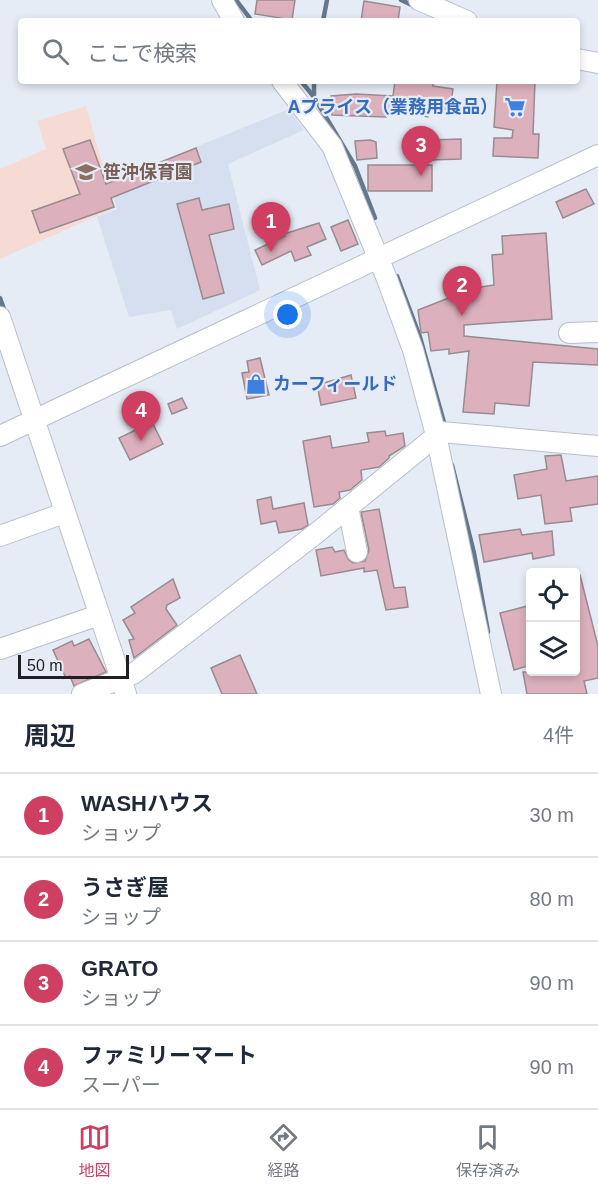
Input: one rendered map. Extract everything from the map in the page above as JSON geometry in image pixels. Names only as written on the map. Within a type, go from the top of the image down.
[{"type":"street","points":[[222,0],[232,18]]},
{"type":"street","points":[[420,0],[460,18]]},
{"type":"street","points":[[580,60],[598,63]]},
{"type":"street","points":[[284,84],[332,146],[379,259],[413,350],[436,435],[491,694]]},
{"type":"street","points":[[0,436],[598,155]]},
{"type":"street","points":[[0,317],[99,615],[127,679],[140,694]]},
{"type":"street","points":[[569,333],[598,332]]},
{"type":"street","points":[[82,694],[127,679],[348,507],[436,435],[448,432],[598,446]]},
{"type":"street","points":[[348,507],[357,552]]},
{"type":"street","points":[[0,537],[64,513]]},
{"type":"street","points":[[0,649],[99,615]]},
{"type":"shaded area","points":[[86,106],[115,208],[0,259],[0,169],[46,149],[37,121]]},
{"type":"shaded area","points":[[289,109],[304,130],[228,164],[260,290],[177,329],[171,310],[129,317],[97,217],[117,209],[109,182]]},
{"type":"building","points":[[257,0],[295,0],[292,18],[255,14]]},
{"type":"building","points":[[364,1],[400,7],[398,18],[361,18]]},
{"type":"building","points":[[395,84],[433,84],[433,86],[453,89],[450,110],[429,107],[428,117],[386,110],[386,117],[332,115],[331,96],[356,94],[393,96]]},
{"type":"building","name":"Aプライス（業務用食品）","points":[[497,84],[535,84],[533,134],[539,134],[538,158],[493,156],[494,138],[512,138],[513,130],[494,127]]},
{"type":"building","points":[[461,139],[461,159],[430,160],[430,140]]},
{"type":"building","name":"笹沖保育園","points":[[90,140],[106,184],[196,148],[201,162],[111,198],[114,207],[40,233],[32,211],[80,194],[63,149]]},
{"type":"building","points":[[355,141],[376,142],[377,158],[357,160]]},
{"type":"building","points":[[368,165],[432,165],[432,191],[368,191]]},
{"type":"building","points":[[586,189],[594,204],[563,218],[556,202]]},
{"type":"building","points":[[199,198],[202,210],[229,204],[234,229],[209,235],[224,293],[203,299],[177,204]]},
{"type":"building","points":[[348,220],[358,244],[341,251],[331,227]]},
{"type":"building","points":[[319,223],[326,239],[307,247],[311,255],[295,261],[291,251],[262,265],[255,250],[285,236],[284,234]]},
{"type":"building","points":[[546,233],[552,319],[464,325],[464,336],[598,349],[598,365],[533,362],[529,406],[495,403],[494,414],[463,412],[469,351],[449,354],[449,349],[431,351],[428,332],[421,333],[418,310],[474,288],[494,285],[492,255],[503,254],[502,236]]},
{"type":"building","name":"カーフィールド","points":[[260,358],[269,395],[247,399],[242,373],[249,372],[247,361]]},
{"type":"building","points":[[351,375],[356,398],[321,405],[317,385]]},
{"type":"building","points":[[182,398],[187,408],[172,414],[168,404]]},
{"type":"building","points":[[152,422],[163,444],[130,460],[119,438]]},
{"type":"building","points":[[385,431],[386,436],[403,433],[405,446],[389,456],[379,467],[361,470],[362,480],[350,490],[339,492],[340,498],[333,504],[314,507],[303,441],[330,436],[332,448],[369,442],[367,433]]},
{"type":"building","points":[[561,455],[566,481],[598,476],[598,504],[570,508],[572,521],[545,524],[541,495],[518,499],[514,475],[547,469],[545,456]]},
{"type":"building","points":[[271,497],[273,509],[304,503],[308,525],[302,529],[279,533],[276,521],[261,524],[257,500]]},
{"type":"building","points":[[379,509],[394,588],[405,587],[408,607],[386,610],[377,570],[364,572],[364,568],[321,576],[316,550],[332,547],[335,552],[344,550],[348,559],[353,563],[365,561],[369,550],[361,512]]},
{"type":"building","points":[[520,529],[522,535],[552,531],[554,555],[533,559],[532,553],[484,562],[479,535]]},
{"type":"building","points":[[580,575],[598,646],[598,678],[584,681],[587,694],[527,694],[523,672],[526,672],[526,676],[580,676]]},
{"type":"building","points":[[173,579],[180,598],[167,605],[166,609],[177,625],[134,658],[129,640],[134,639],[123,620],[135,613],[131,607]]},
{"type":"building","points":[[526,606],[526,666],[514,670],[500,613]]},
{"type":"building","points":[[89,639],[106,672],[74,686],[70,676],[66,678],[53,650],[72,641],[74,646]]},
{"type":"building","points":[[240,655],[257,694],[222,694],[211,668]]},
{"type":"waterway","points":[[236,0],[250,18]]},
{"type":"waterway","points":[[324,18],[327,0]]},
{"type":"waterway","points":[[401,0],[416,7]]},
{"type":"waterway","points":[[303,84],[314,97]]},
{"type":"waterway","points":[[314,84],[314,97],[355,166],[375,218]]},
{"type":"waterway","points":[[397,276],[420,337],[445,426]]},
{"type":"waterway","points":[[0,298],[5,312]]},
{"type":"waterway","points":[[452,465],[474,553],[488,632]]},
{"type":"place","name":"Aプライス（業務用食品）","points":[[515,107]]},
{"type":"place","name":"笹沖保育園","points":[[86,172]]},
{"type":"place","name":"GRATO","points":[[421,176]]},
{"type":"place","name":"WASHハウス","points":[[271,252]]},
{"type":"place","name":"うさぎ屋","points":[[462,316]]},
{"type":"place","name":"カーフィールド","points":[[256,384]]},
{"type":"place","name":"ファミリーマート","points":[[141,441]]}]
